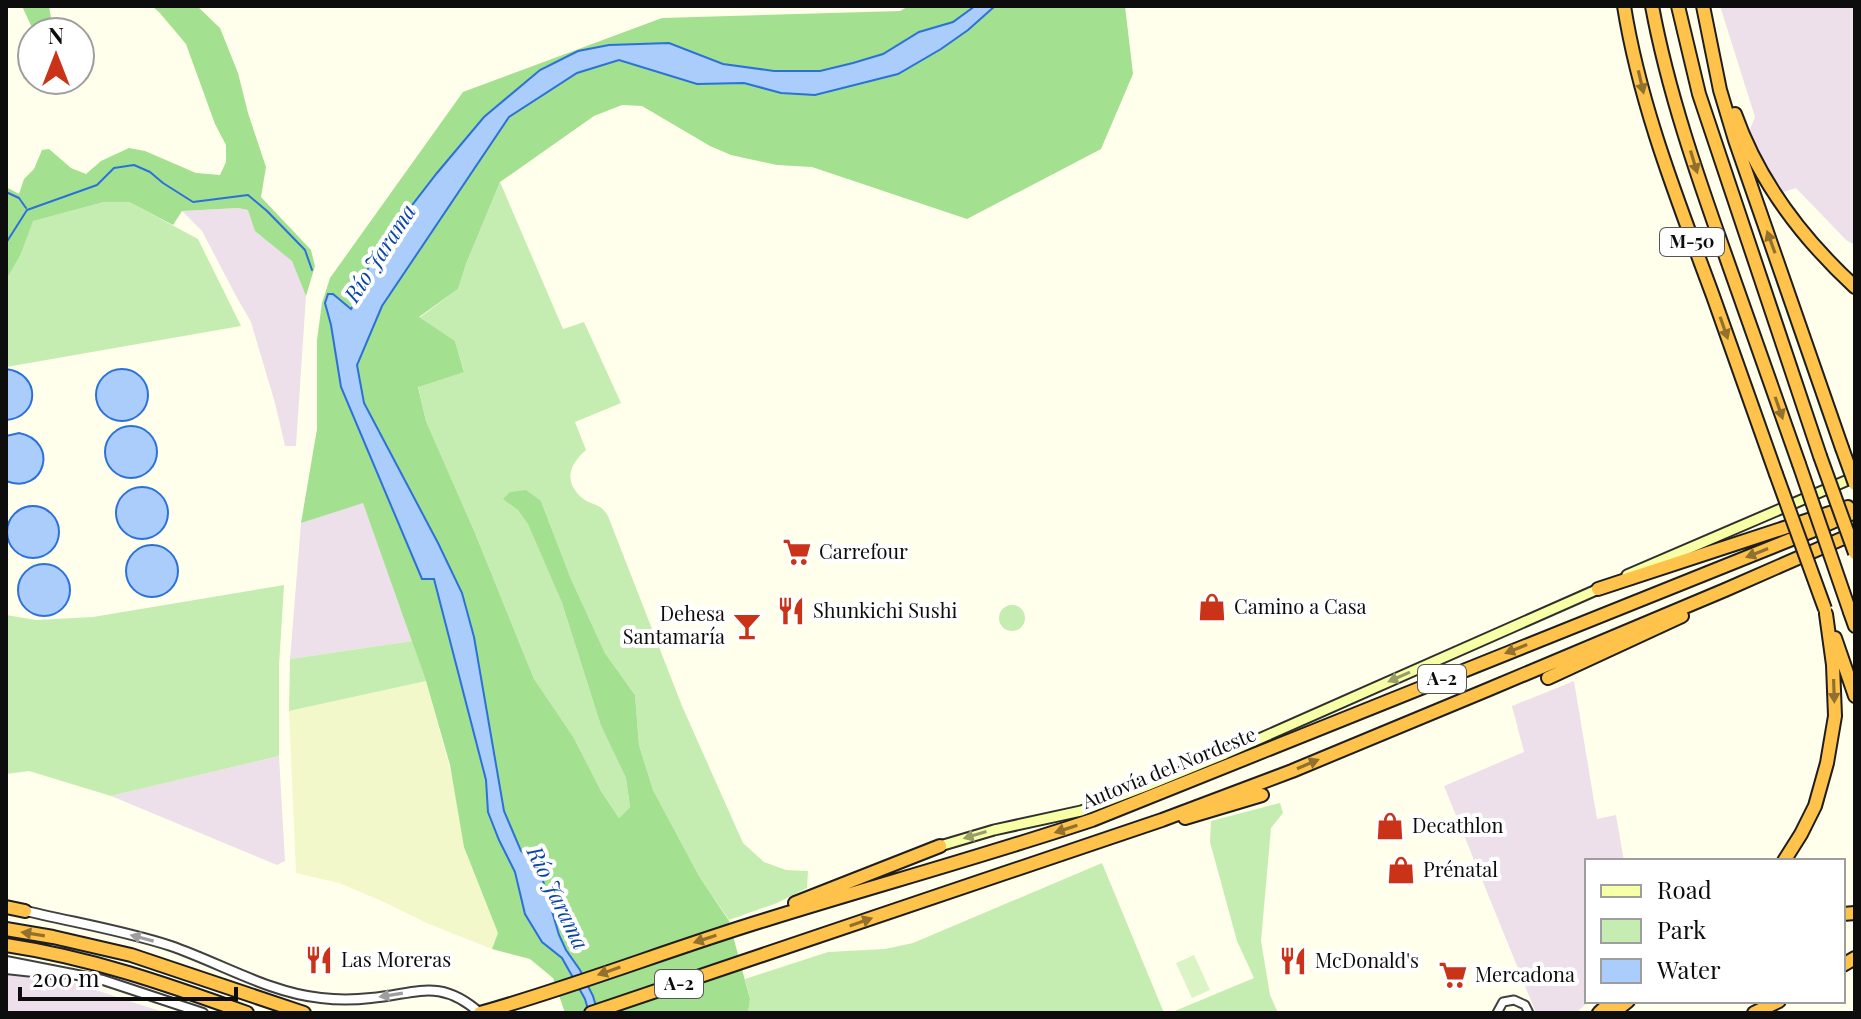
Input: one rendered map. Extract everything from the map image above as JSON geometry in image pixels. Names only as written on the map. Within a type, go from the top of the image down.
[{"type":"highway","name":"M-50","points":[[1624,6],[1649,116],[1668,173],[1855,696]]},
{"type":"highway","name":"M-50","points":[[1652,6],[1663,59],[1703,191],[1855,626]]},
{"type":"highway","name":"M-50","points":[[1678,6],[1699,94],[1855,553]]},
{"type":"highway","points":[[1703,6],[1725,88],[1756,163],[1793,221],[1855,287]]},
{"type":"highway","points":[[1703,6],[1720,90],[1735,140],[1855,484]]},
{"type":"highway","points":[[1598,589],[1855,504]]},
{"type":"highway","name":"Autovía del Nordeste","points":[[480,1013],[761,921],[1092,820],[1855,512]]},
{"type":"highway","name":"A-2","points":[[591,1013],[1162,820],[1292,771],[1855,533]]},
{"type":"highway","points":[[1548,678],[1709,603],[1725,590]]},
{"type":"highway","points":[[1785,859],[1815,806],[1835,716],[1833,665],[1825,612]]},
{"type":"highway","points":[[1162,820],[1188,818],[1262,795]]},
{"type":"highway","points":[[761,921],[798,902],[940,846]]},
{"type":"highway","points":[[6,906],[25,911]]},
{"type":"highway","points":[[6,929],[131,955],[304,1013]]},
{"type":"highway","points":[[6,945],[127,971],[247,1013]]},
{"type":"highway","points":[[1754,1013],[1775,1003]]},
{"type":"highway","points":[[599,1013],[612,1006]]},
{"type":"main road","points":[[940,846],[994,830],[1081,811],[1149,785],[1237,749],[1637,569],[1855,477]]},
{"type":"street","points":[[25,911],[164,944],[297,994],[345,999],[442,991],[456,996],[480,1013]]},
{"type":"street","points":[[6,961],[103,980],[203,1013]]},
{"type":"street","points":[[6,969],[77,975]]},
{"type":"street","points":[[1497,1013],[1503,1002],[1514,1000],[1525,1005],[1529,1013]]},
{"type":"shaded area","points":[[1720,6],[1855,6],[1855,245],[1846,240],[1796,188],[1781,193],[1748,134],[1755,117]]},
{"type":"shaded area","points":[[248,210],[278,249],[293,261],[306,296],[296,446],[285,446],[251,322],[202,231],[182,211]]},
{"type":"shaded area","points":[[363,502],[412,641],[290,659],[301,523]]},
{"type":"shaded area","points":[[1574,681],[1597,819],[1616,815],[1624,859],[1585,859],[1587,1003],[1576,1013],[1536,1013],[1444,786],[1524,752],[1512,706]]},
{"type":"shaded area","points":[[279,756],[285,861],[277,865],[111,796]]},
{"type":"shaded area","points":[[6,973],[74,983],[166,1013],[6,1013]]},
{"type":"green space","points":[[22,6],[49,6],[51,16],[27,16]]},
{"type":"green space","points":[[152,6],[197,6],[220,28],[238,73],[266,167],[261,197],[311,250],[315,266],[306,296],[292,261],[255,231],[248,210],[182,211],[173,225],[129,202],[104,202],[33,221],[20,256],[6,280],[6,187],[19,194],[24,179],[34,169],[42,150],[49,149],[71,168],[86,174],[101,161],[129,148],[145,151],[196,173],[220,175],[226,162],[226,145],[215,124],[186,44]]},
{"type":"green space","points":[[909,6],[1125,6],[1133,74],[1101,149],[967,219],[812,167],[777,165],[731,155],[642,106],[622,105],[594,116],[500,182],[458,289],[419,317],[455,341],[464,372],[418,387],[426,421],[534,679],[573,737],[619,818],[630,807],[626,778],[601,726],[562,603],[528,524],[518,510],[503,499],[510,492],[526,490],[541,501],[571,579],[605,653],[635,695],[639,745],[653,790],[699,876],[729,921],[750,999],[748,1013],[565,1013],[553,978],[530,959],[492,949],[498,933],[464,847],[450,765],[426,681],[363,503],[301,523],[317,429],[317,340],[322,303],[330,278],[463,92],[662,18],[900,11]]},
{"type":"green space","points":[[500,182],[563,329],[584,322],[621,403],[575,422],[586,450],[571,472],[575,491],[602,508],[608,516],[682,706],[743,843],[764,862],[786,870],[808,871],[807,888],[777,903],[729,920],[699,876],[653,790],[639,745],[635,695],[605,653],[571,579],[541,501],[504,499],[528,523],[562,603],[601,726],[626,778],[630,807],[619,818],[534,679],[426,421],[418,386],[464,371],[455,341],[419,318],[458,289]]},
{"type":"green space","points":[[104,202],[129,202],[198,239],[241,326],[6,367],[6,280],[20,256],[32,221]]},
{"type":"green space","points":[[284,585],[279,666],[279,756],[111,796],[29,771],[6,774],[6,615],[36,620],[93,617]]},
{"type":"green space","points":[[1012,605],[1021,609],[1025,618],[1021,627],[1012,631],[1003,627],[999,618],[1003,609]]},
{"type":"green space","points":[[412,641],[426,681],[289,711],[290,659]]},
{"type":"green space","points":[[426,681],[484,894],[498,933],[492,949],[339,883],[296,873],[289,711]]},
{"type":"green space","points":[[1280,803],[1283,813],[1271,828],[1261,941],[1270,995],[1278,1013],[1170,1013],[1254,978],[1237,941],[1210,842],[1211,821]]},
{"type":"green space","points":[[1102,863],[1164,1013],[748,1013],[750,999],[745,979],[828,952],[885,949],[913,943]]},
{"type":"green space","points":[[1194,955],[1210,990],[1192,998],[1176,963]]},
{"type":"water","name":"Río Jarama","points":[[975,6],[995,6],[941,49],[898,74],[815,95],[781,93],[744,83],[697,84],[619,60],[577,73],[509,117],[382,306],[357,365],[364,403],[462,593],[474,637],[504,811],[521,851],[541,874],[559,935],[593,996],[598,1013],[589,1013],[585,999],[562,958],[542,942],[525,914],[515,872],[488,812],[486,780],[434,579],[422,579],[341,387],[325,303],[328,294],[333,294],[351,309],[372,257],[484,117],[540,70],[578,51],[609,45],[669,43],[723,64],[774,71],[820,71],[883,54],[919,32],[953,22]]},
{"type":"water","points":[[6,369],[26,378],[32,395],[26,411],[6,420]]},
{"type":"water","points":[[122,369],[140,377],[148,395],[140,413],[122,421],[104,413],[96,395],[104,377]]},
{"type":"water","points":[[131,426],[149,434],[157,452],[149,470],[131,478],[113,470],[105,452],[113,434]]},
{"type":"water","points":[[19,433],[32,438],[40,446],[43,456],[38,475],[19,484],[6,481],[6,436]]},
{"type":"water","points":[[142,487],[160,495],[168,513],[160,531],[142,539],[124,531],[116,513],[124,495]]},
{"type":"water","points":[[33,506],[51,514],[59,532],[51,550],[33,558],[15,550],[7,532],[15,514]]},
{"type":"water","points":[[152,545],[170,553],[178,571],[170,589],[152,597],[134,589],[126,571],[134,553]]},
{"type":"water","points":[[44,564],[62,572],[70,590],[62,608],[44,616],[26,608],[18,590],[26,572]]},
{"type":"waterway","points":[[6,243],[27,210],[97,185],[114,168],[134,165],[150,172],[193,202],[248,195],[305,250],[312,270]]},
{"type":"waterway","points":[[6,192],[19,198],[26,208]]},
{"type":"place","name":"Carrefour","points":[[797,552]]},
{"type":"place","name":"Camino a Casa","points":[[1212,607]]},
{"type":"place","name":"Shunkichi Sushi","points":[[791,611]]},
{"type":"place","name":"Dehesa Santamaría","points":[[747,626]]},
{"type":"place","name":"Decathlon","points":[[1390,826]]},
{"type":"place","name":"Prénatal","points":[[1401,870]]},
{"type":"place","name":"Las Moreras","points":[[319,960]]},
{"type":"place","name":"McDonald's","points":[[1293,961]]},
{"type":"place","name":"Mercadona","points":[[1453,975]]}]
